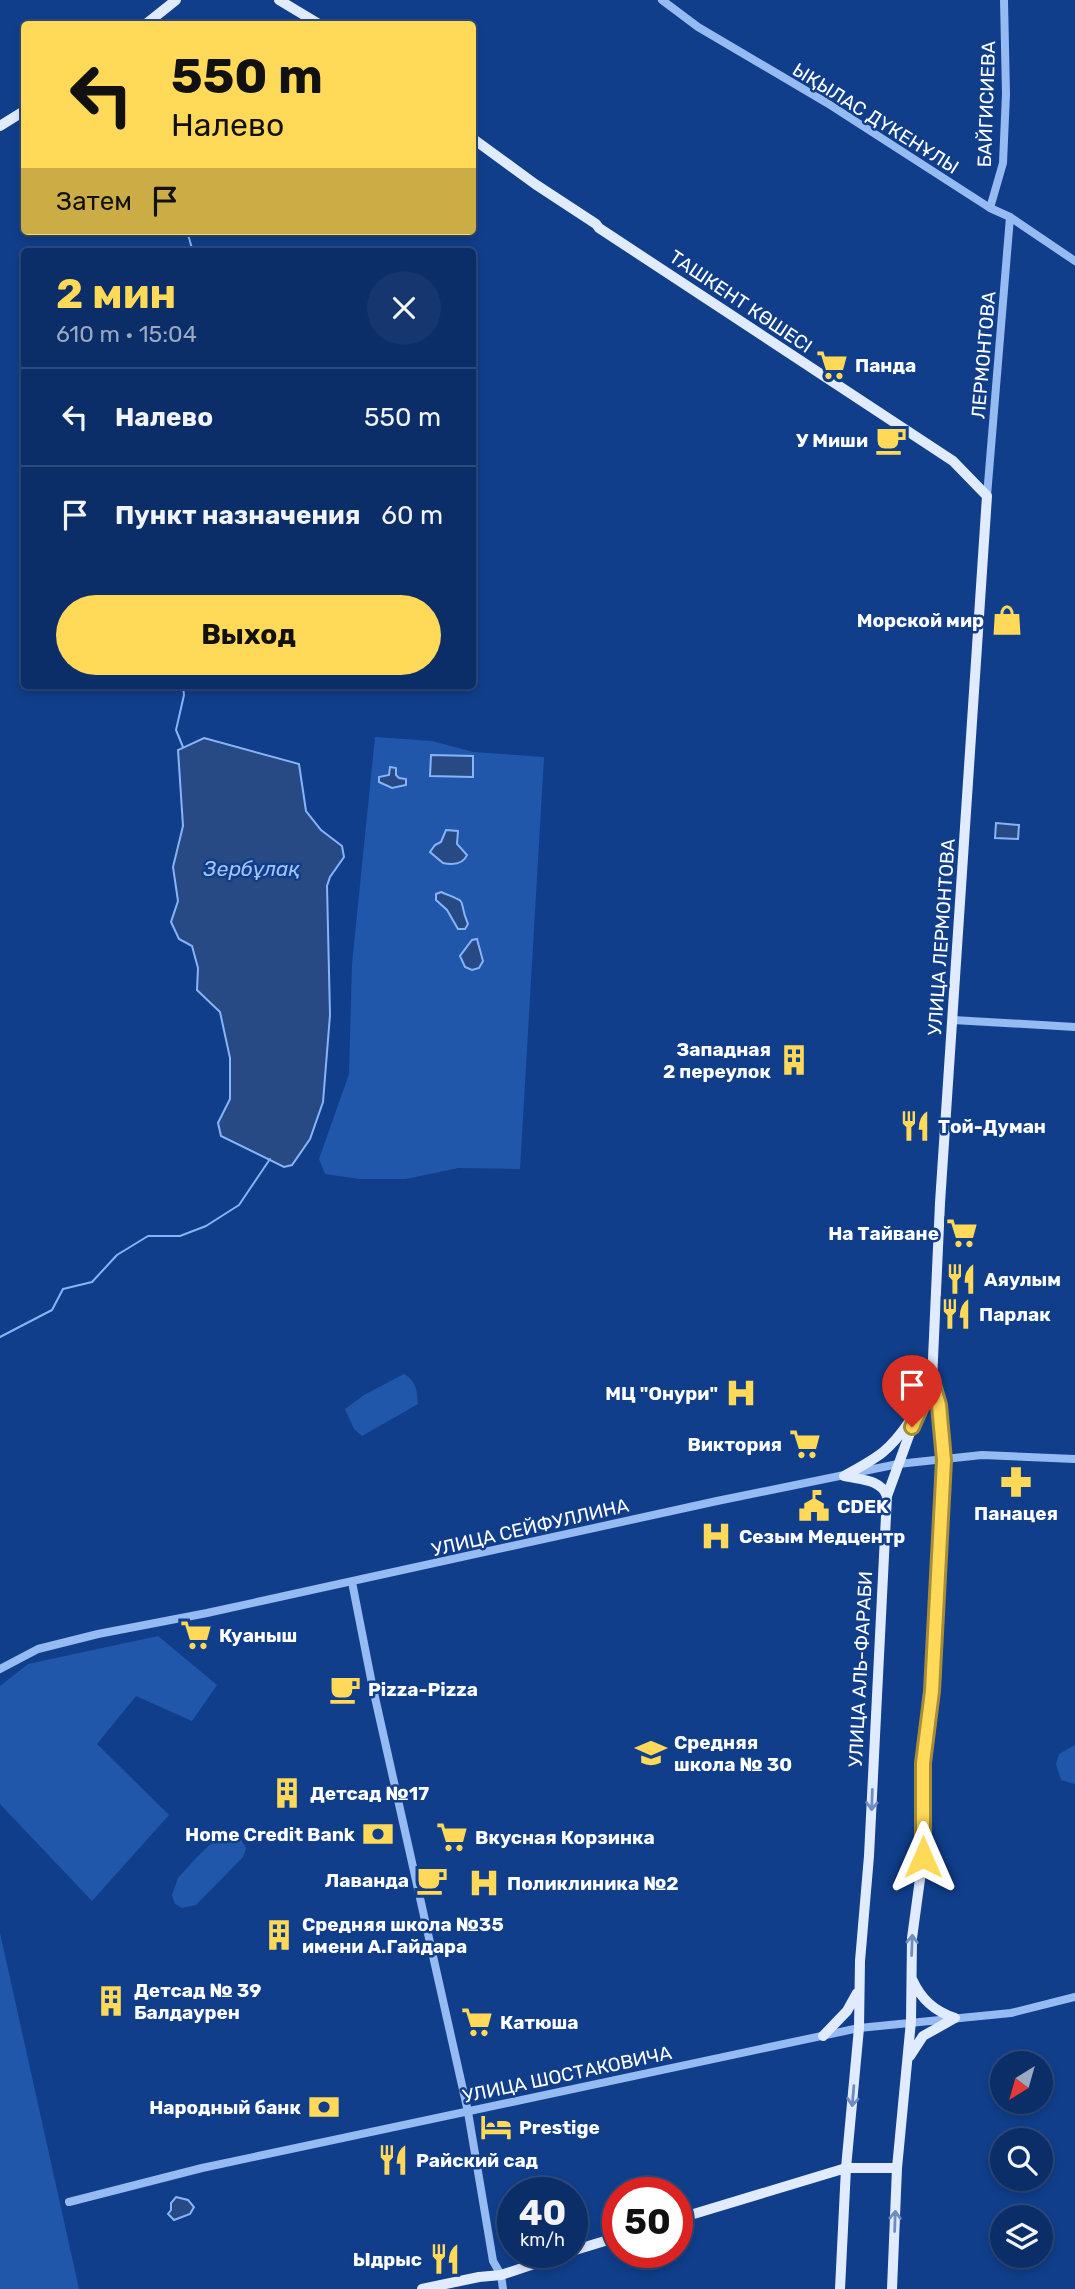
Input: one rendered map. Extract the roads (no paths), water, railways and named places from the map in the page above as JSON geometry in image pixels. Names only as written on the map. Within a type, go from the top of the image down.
[{"type":"main road","points":[[150,21],[176,0]]},
{"type":"main road","points":[[279,0],[314,21]]},
{"type":"main road","points":[[0,126],[21,113]]},
{"type":"main road","name":"ТАШКЕНТ КӨШЕСІ","points":[[476,141],[600,228],[953,461],[987,496]]},
{"type":"main road","name":"УЛИЦА ЛЕРМОНТОВА","points":[[932,1381],[940,1203],[987,496]]},
{"type":"main road","points":[[892,2289],[897,2168],[911,2021],[912,1938],[923,1857],[923,1763],[932,1691],[944,1460],[939,1405],[932,1381]]},
{"type":"main road","name":"УЛИЦА АЛЬ-ФАРАБИ","points":[[841,2289],[846,2168],[859,2028],[869,1856],[887,1496],[919,1408],[932,1381]]},
{"type":"main road","points":[[844,1476],[879,1457],[919,1408]]},
{"type":"main road","points":[[844,1476],[878,1484],[887,1496]]},
{"type":"main road","points":[[912,1976],[922,1998],[930,2006],[955,2018]]},
{"type":"main road","points":[[823,2036],[847,2011],[860,1987]]},
{"type":"main road","points":[[907,2065],[923,2036],[955,2018]]},
{"type":"main road","points":[[693,2214],[846,2168],[897,2168]]},
{"type":"main road","points":[[422,2289],[500,2275],[522,2268]]},
{"type":"street","name":"ЫҚЫЛАС ДҮКЕНҰЛЫ","points":[[662,0],[698,27],[827,103],[990,208],[1010,217],[1075,261]]},
{"type":"street","name":"БАЙГИСИЕВА","points":[[990,208],[1003,163],[1006,94],[1004,0]]},
{"type":"street","name":"ЛЕРМОНТОВА","points":[[987,496],[1010,217]]},
{"type":"street","points":[[953,1020],[1075,1027]]},
{"type":"street","name":"УЛИЦА СЕЙФУЛЛИНА","points":[[0,1669],[38,1648],[898,1464],[982,1455],[1075,1460]]},
{"type":"street","points":[[352,1582],[376,1704],[468,2112],[493,2261],[503,2289]]},
{"type":"street","name":"УЛИЦА ШОСТАКОВИЧА","points":[[69,2202],[202,2168],[859,2028],[1011,2013],[1075,1997]]},
{"type":"water","name":"Зербұлақ","points":[[204,738],[299,764],[306,811],[321,830],[342,846],[344,857],[327,886],[330,1015],[323,1102],[310,1139],[292,1165],[284,1167],[221,1136],[218,1123],[230,1099],[230,1058],[220,1012],[197,990],[198,968],[192,946],[179,939],[171,922],[178,901],[173,867],[183,826],[178,750]]},
{"type":"water","points":[[431,755],[473,756],[473,777],[430,776]]},
{"type":"water","points":[[390,767],[396,768],[399,778],[406,779],[406,785],[392,788],[379,782],[379,777],[389,775]]},
{"type":"water","points":[[996,823],[1019,825],[1018,839],[995,838]]},
{"type":"water","points":[[446,830],[458,831],[457,844],[467,855],[454,864],[443,863],[430,852],[441,842]]},
{"type":"water","points":[[441,892],[462,902],[468,924],[465,929],[458,929],[447,910],[436,900],[436,894]]},
{"type":"water","points":[[477,939],[483,961],[479,968],[472,970],[465,967],[460,956],[472,940]]},
{"type":"water","points":[[176,2197],[188,2200],[194,2207],[190,2214],[174,2220],[168,2214]]},
{"type":"waterway","points":[[188,235],[192,248]]},
{"type":"waterway","points":[[183,689],[176,730],[183,747]]},
{"type":"waterway","points":[[0,1337],[52,1310],[63,1289],[92,1282],[117,1255],[148,1236],[180,1236],[206,1226],[239,1205],[270,1159]]},
{"type":"place","name":"Панда","points":[[832,365]]},
{"type":"place","name":"У Миши","points":[[891,440]]},
{"type":"place","name":"Морской мир","points":[[1007,620]]},
{"type":"place","name":"Западная 2 переулок","points":[[794,1060]]},
{"type":"place","name":"Той-Думан","points":[[915,1126]]},
{"type":"place","name":"На Тайване","points":[[962,1233]]},
{"type":"place","name":"Аяулым","points":[[961,1279]]},
{"type":"place","name":"Парлак","points":[[956,1314]]},
{"type":"place","name":"МЦ \"Онури\"","points":[[741,1393]]},
{"type":"place","name":"Виктория","points":[[805,1444]]},
{"type":"place","name":"Панацея","points":[[1016,1482]]},
{"type":"place","name":"CDEK","points":[[814,1506]]},
{"type":"place","name":"Сезым Медцентр","points":[[716,1536]]},
{"type":"place","name":"Куаныш","points":[[196,1635]]},
{"type":"place","name":"Pizza-Pizza","points":[[345,1689]]},
{"type":"place","name":"Средняя школа № 30","points":[[651,1753]]},
{"type":"place","name":"Детсад №17","points":[[287,1793]]},
{"type":"place","name":"Home Credit Bank","points":[[378,1834]]},
{"type":"place","name":"Вкусная Корзинка","points":[[452,1837]]},
{"type":"place","name":"Лаванда","points":[[432,1880]]},
{"type":"place","name":"Поликлиника №2","points":[[484,1883]]},
{"type":"place","name":"Средняя школа №35 имени А.Гайдара","points":[[279,1935]]},
{"type":"place","name":"Детсад № 39 Балдаурен","points":[[111,2001]]},
{"type":"place","name":"Катюша","points":[[477,2022]]},
{"type":"place","name":"Народный банк","points":[[324,2107]]},
{"type":"place","name":"Prestige","points":[[496,2127]]},
{"type":"place","name":"Райский сад","points":[[393,2160]]},
{"type":"place","name":"Ыдрыс","points":[[445,2259]]}]
